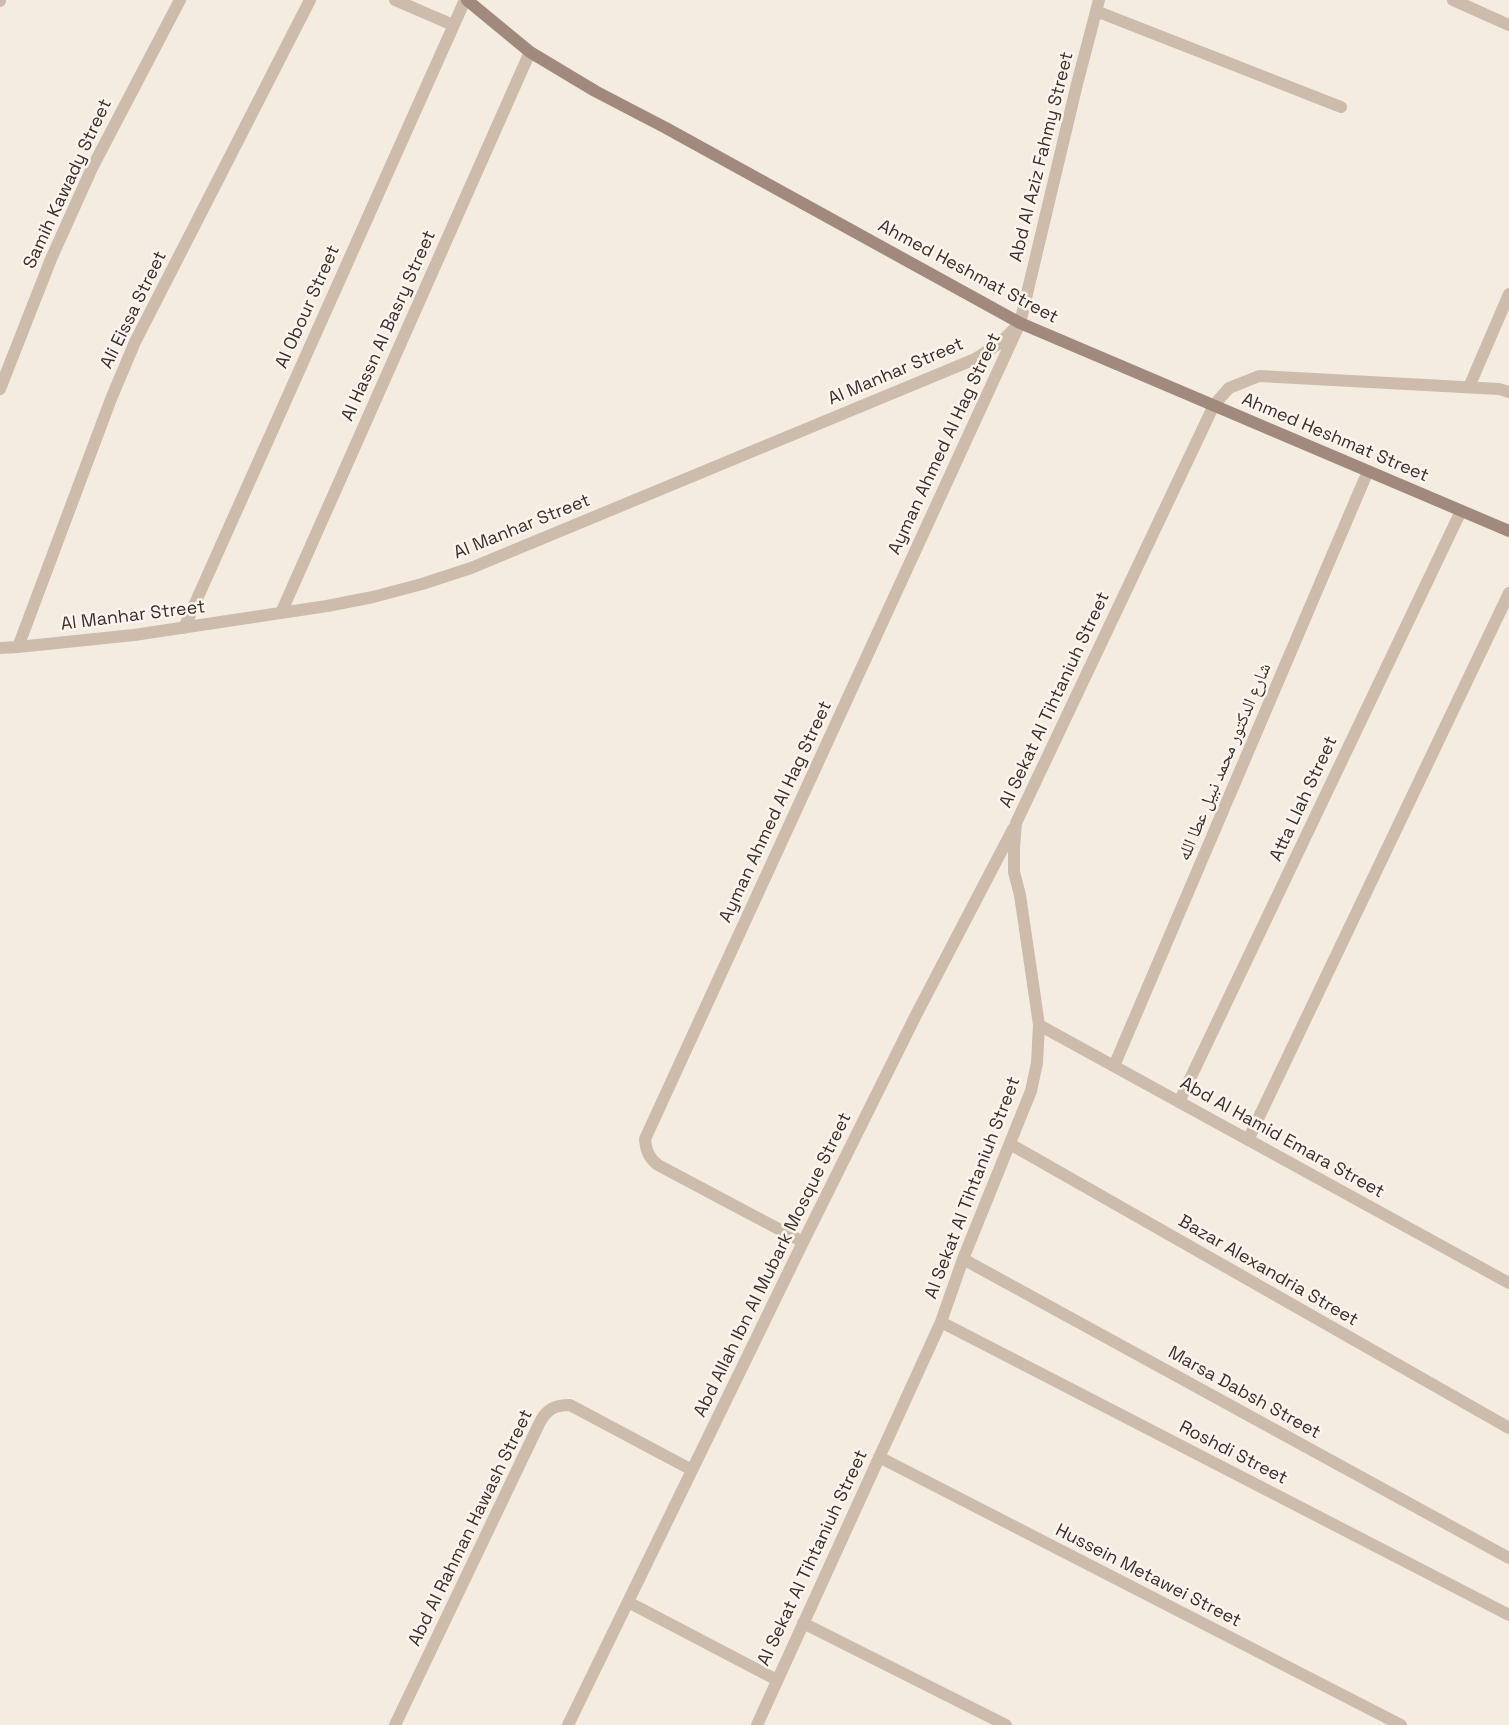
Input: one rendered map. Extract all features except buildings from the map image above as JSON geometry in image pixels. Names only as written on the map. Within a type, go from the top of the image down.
[{"type":"street","name":"Samih Kawady Street","points":[[0,389],[51,259],[92,168],[180,0]]},
{"type":"street","name":"Ali Eissa Street","points":[[18,647],[108,408],[135,342],[310,0]]},
{"type":"street","points":[[395,0],[453,25]]},
{"type":"street","name":"Al Obour Street","points":[[184,628],[453,25],[466,0]]},
{"type":"street","name":"Ahmed Heshmat Street","points":[[466,0],[530,52],[595,91],[666,128],[1020,323],[1509,531]]},
{"type":"street","points":[[1452,0],[1509,25]]},
{"type":"street","points":[[1097,5],[1341,107]]},
{"type":"street","name":"Abd Al Aziz Fahmy Street","points":[[1020,323],[1097,5]]},
{"type":"street","name":"Al Hassn Al Basry Street","points":[[281,613],[530,52]]},
{"type":"street","points":[[1469,387],[1509,294]]},
{"type":"street","name":"Al Manhar Street","points":[[0,648],[184,628],[373,597],[422,584],[471,568],[975,359],[1000,342],[1020,323]]},
{"type":"street","name":"Ayman Ahmed Al Hag Street","points":[[803,1242],[658,1165],[648,1154],[645,1140],[1020,323]]},
{"type":"street","name":"Al Sekat Al Tihtaniuh Street","points":[[757,1725],[941,1322],[963,1258],[1031,1091],[1037,1063],[1039,1025],[1020,895],[1014,872],[1016,823],[1214,405],[1229,388],[1259,376],[1469,387],[1499,389],[1509,392]]},
{"type":"street","name":"شارع الدكتور محمد نبيل عطا الله","points":[[1114,1066],[1368,471]]},
{"type":"street","name":"Atta Llah Street","points":[[1179,1102],[1461,510]]},
{"type":"street","points":[[1248,1140],[1509,593]]},
{"type":"street","name":"Abd Allah Ibn Al Mubark Mosque Street","points":[[568,1725],[803,1242],[916,1015],[1016,823]]},
{"type":"street","name":"Abd Al Hamid Emara Street","points":[[1039,1025],[1509,1283]]},
{"type":"street","name":"Bazar Alexandria Street","points":[[1010,1144],[1509,1428]]},
{"type":"street","name":"Marsa Dabsh Street","points":[[963,1258],[1509,1558]]},
{"type":"street","name":"Roshdi Street","points":[[941,1322],[1509,1615]]},
{"type":"street","name":"Abd Al Rahman Hawash Street","points":[[395,1725],[540,1422],[549,1410],[555,1406],[570,1405],[692,1470]]},
{"type":"street","name":"Hussein Metawei Street","points":[[879,1457],[1401,1725]]},
{"type":"street","points":[[628,1602],[777,1680]]},
{"type":"street","points":[[803,1623],[1006,1725]]}]
